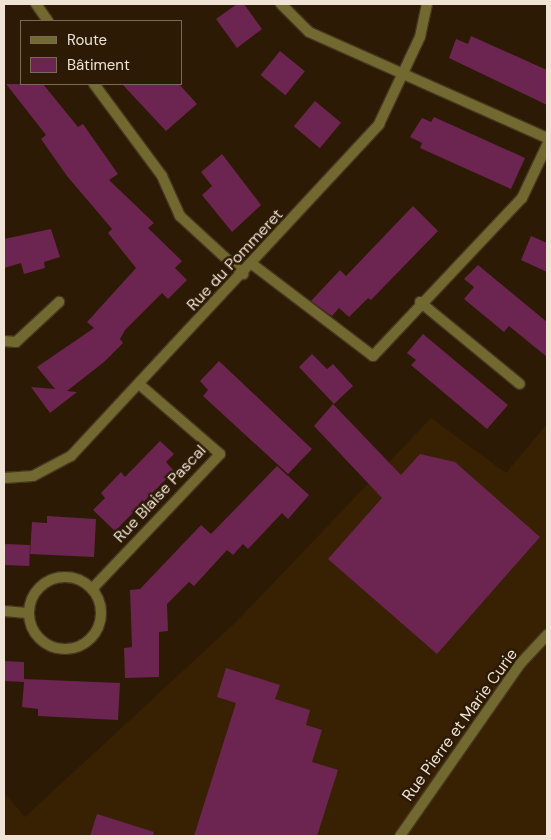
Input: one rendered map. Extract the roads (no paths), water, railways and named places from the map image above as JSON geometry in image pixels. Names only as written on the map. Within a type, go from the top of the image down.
[{"type":"street","points":[[36,4],[47,20]]},
{"type":"street","points":[[281,4],[309,32],[547,138]]},
{"type":"street","name":"Rue du Pommeret","points":[[4,478],[33,476],[71,456],[243,274],[379,124],[405,74],[420,37],[427,4]]},
{"type":"street","points":[[95,85],[162,176],[180,216],[243,274]]},
{"type":"street","points":[[252,264],[373,356],[420,302],[522,198],[547,145]]},
{"type":"street","points":[[4,341],[16,342],[58,302]]},
{"type":"street","points":[[420,302],[520,384]]},
{"type":"street","name":"Rue Blaise Pascal","points":[[92,589],[220,454],[139,384]]},
{"type":"street","points":[[71,578],[92,589],[100,604],[100,622],[92,637],[78,647],[55,648],[44,642],[31,624],[29,613],[38,590],[53,580],[71,578]]},
{"type":"street","points":[[4,611],[29,613]]},
{"type":"street","name":"Rue Pierre et Marie Curie","points":[[400,836],[508,680],[547,634]]}]
